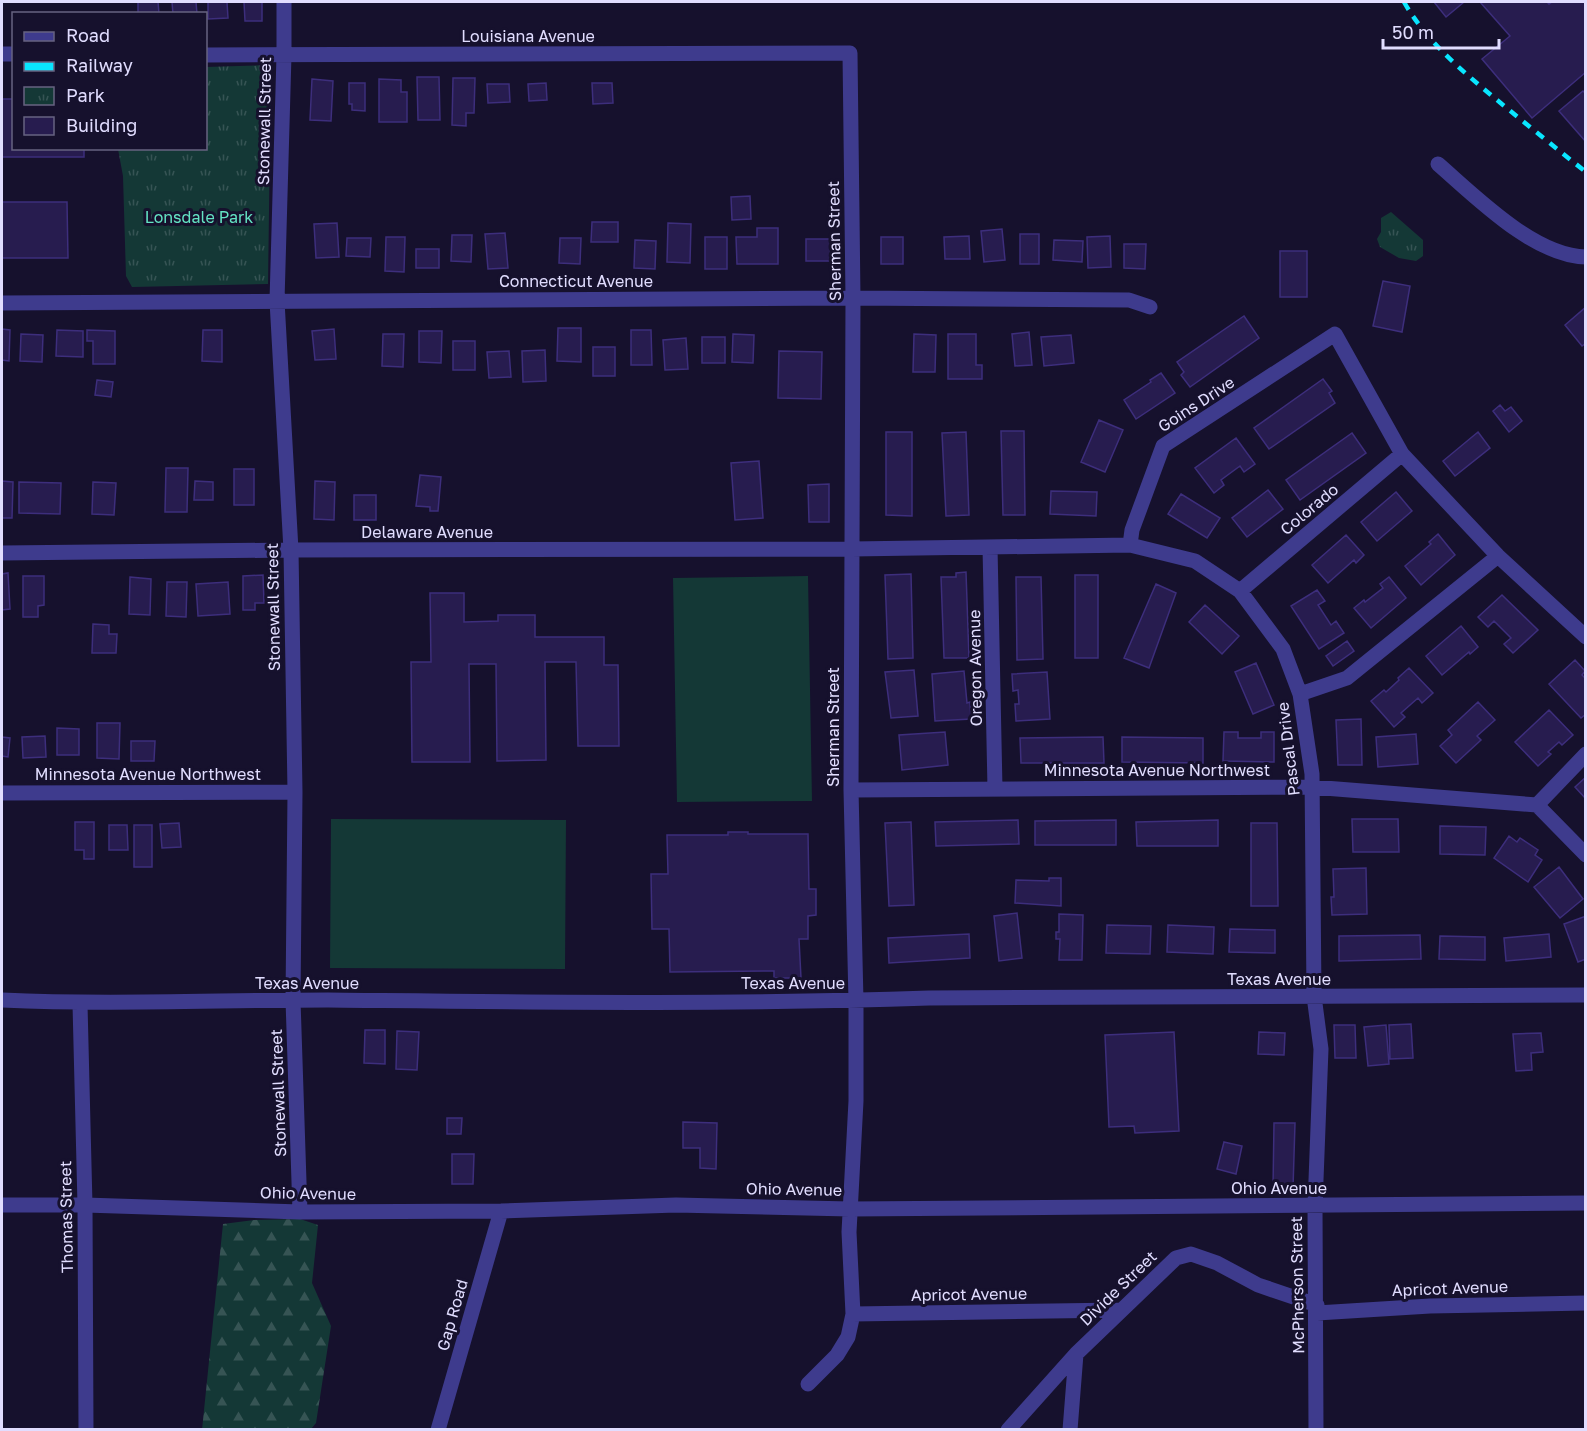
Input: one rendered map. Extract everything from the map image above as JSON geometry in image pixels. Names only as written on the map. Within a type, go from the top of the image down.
[{"type":"street","name":"Stonewall Street","points":[[284,2],[278,301],[291,550],[295,792],[293,1000],[300,1212]]},
{"type":"street","name":"Louisiana Avenue","points":[[207,55],[850,53]]},
{"type":"street","name":"Sherman Street","points":[[808,1384],[837,1355],[848,1337],[853,1314],[849,1232],[856,1101],[851,790],[853,298],[850,53]]},
{"type":"street","points":[[1438,164],[1519,232],[1550,250],[1586,257]]},
{"type":"street","name":"Connecticut Avenue","points":[[2,303],[853,298],[1129,300],[1150,307]]},
{"type":"street","name":"Goins Drive","points":[[1130,544],[1132,530],[1163,446],[1335,334],[1402,454]]},
{"type":"street","points":[[1402,454],[1498,556],[1586,637]]},
{"type":"street","name":"Colorado","points":[[1240,591],[1402,454]]},
{"type":"street","name":"Pascal Drive","points":[[852,549],[1130,544],[1195,561],[1240,591],[1283,649],[1300,694],[1312,787],[1314,996]]},
{"type":"street","name":"Oregon Avenue","points":[[990,547],[995,789]]},
{"type":"street","name":"Delaware Avenue","points":[[2,553],[852,549]]},
{"type":"street","points":[[1300,694],[1347,678],[1498,556]]},
{"type":"street","points":[[1586,754],[1537,805],[1586,855]]},
{"type":"street","name":"Minnesota Avenue Northwest","points":[[851,790],[1312,787],[1537,805]]},
{"type":"street","name":"Minnesota Avenue Northwest","points":[[2,793],[295,792]]},
{"type":"street","name":"Texas Avenue","points":[[2,1000],[80,1004],[293,1000],[608,1002],[1586,995]]},
{"type":"street","name":"McPherson Street","points":[[1314,996],[1321,1049],[1315,1206],[1316,1430]]},
{"type":"street","name":"Thomas Street","points":[[80,1004],[86,1430]]},
{"type":"street","name":"Ohio Avenue","points":[[2,1205],[84,1205],[300,1212],[501,1211],[676,1204],[850,1209],[1586,1203]]},
{"type":"street","name":"Gap Road","points":[[438,1430],[501,1211]]},
{"type":"street","name":"Divide Street","points":[[1008,1430],[1076,1354],[1176,1258],[1191,1254],[1217,1263],[1258,1285],[1317,1309]]},
{"type":"street","name":"Apricot Avenue","points":[[1317,1309],[1586,1303]]},
{"type":"street","name":"Apricot Avenue","points":[[853,1314],[1121,1310]]},
{"type":"street","points":[[1070,1430],[1076,1354]]},
{"type":"green space","name":"Lonsdale Park","points":[[271,65],[268,284],[132,287],[126,276],[123,176],[118,150],[207,150],[207,67]]},
{"type":"green space","points":[[1391,212],[1423,240],[1423,256],[1416,261],[1399,258],[1380,247],[1377,239],[1381,232],[1381,218]]},
{"type":"green space","points":[[808,576],[812,801],[677,802],[673,578]]},
{"type":"green space","points":[[331,819],[566,820],[565,969],[330,968]]},
{"type":"green space","points":[[300,1219],[318,1225],[312,1283],[331,1326],[316,1423],[311,1429],[202,1430],[223,1224],[254,1220]]},
{"type":"building","points":[[138,2],[158,2],[159,12],[138,12]]},
{"type":"building","points":[[172,2],[196,2],[197,12],[173,12]]},
{"type":"building","points":[[208,2],[227,2],[228,18],[208,19]]},
{"type":"building","points":[[244,2],[262,2],[262,21],[245,21]]},
{"type":"building","points":[[1434,2],[1464,2],[1446,17]]},
{"type":"building","points":[[1480,2],[1547,2],[1549,4],[1552,2],[1586,2],[1586,72],[1532,118],[1482,59],[1510,36]]},
{"type":"building","points":[[417,77],[439,77],[440,120],[418,120]]},
{"type":"building","points":[[453,78],[475,78],[474,113],[466,113],[466,126],[452,125]]},
{"type":"building","points":[[312,79],[333,81],[331,121],[310,120]]},
{"type":"building","points":[[379,79],[401,80],[401,92],[407,92],[407,122],[379,122]]},
{"type":"building","points":[[349,83],[365,83],[365,111],[352,110],[352,104],[349,104]]},
{"type":"building","points":[[546,83],[547,100],[529,101],[528,84]]},
{"type":"building","points":[[592,83],[612,83],[613,103],[593,104]]},
{"type":"building","points":[[487,84],[509,84],[510,102],[488,103]]},
{"type":"building","points":[[1583,91],[1586,94],[1586,142],[1559,111]]},
{"type":"building","points":[[2,99],[12,99],[12,150],[84,150],[84,157],[2,157]]},
{"type":"building","points":[[750,196],[751,219],[732,220],[731,197]]},
{"type":"building","points":[[2,202],[67,202],[68,258],[2,258]]},
{"type":"building","points":[[592,222],[618,222],[618,242],[591,242]]},
{"type":"building","points":[[337,223],[339,257],[316,258],[314,224]]},
{"type":"building","points":[[668,223],[691,224],[690,263],[667,262]]},
{"type":"building","points":[[757,228],[778,228],[778,264],[737,264],[736,237],[757,237]]},
{"type":"building","points":[[1002,229],[1005,260],[984,262],[981,231]]},
{"type":"building","points":[[505,233],[508,268],[488,269],[485,234]]},
{"type":"building","points":[[1020,234],[1039,234],[1039,264],[1020,264]]},
{"type":"building","points":[[452,235],[472,235],[471,262],[451,261]]},
{"type":"building","points":[[969,236],[970,259],[945,259],[944,237]]},
{"type":"building","points":[[1110,236],[1111,267],[1088,268],[1087,237]]},
{"type":"building","points":[[386,237],[405,237],[404,272],[385,271]]},
{"type":"building","points":[[705,237],[727,237],[727,269],[705,269]]},
{"type":"building","points":[[881,237],[903,237],[903,264],[881,264]]},
{"type":"building","points":[[347,238],[371,238],[370,257],[346,256]]},
{"type":"building","points":[[560,238],[581,238],[580,264],[559,263]]},
{"type":"building","points":[[806,239],[834,239],[834,261],[806,261]]},
{"type":"building","points":[[635,240],[656,241],[655,269],[634,268]]},
{"type":"building","points":[[1054,240],[1083,241],[1082,262],[1053,260]]},
{"type":"building","points":[[1124,244],[1146,244],[1145,269],[1124,268]]},
{"type":"building","points":[[416,249],[439,249],[439,268],[416,268]]},
{"type":"building","points":[[1280,251],[1307,251],[1307,297],[1280,297]]},
{"type":"building","points":[[1383,281],[1410,286],[1402,332],[1373,326]]},
{"type":"building","points":[[1586,307],[1586,343],[1582,346],[1565,325]]},
{"type":"building","points":[[1244,316],[1259,338],[1190,387],[1181,375],[1184,372],[1177,362]]},
{"type":"building","points":[[558,328],[581,328],[581,362],[557,361]]},
{"type":"building","points":[[2,329],[10,330],[9,361],[2,360]]},
{"type":"building","points":[[334,329],[336,359],[315,360],[312,331]]},
{"type":"building","points":[[57,330],[83,331],[83,357],[56,356]]},
{"type":"building","points":[[87,330],[115,331],[115,364],[93,364],[93,341],[87,341]]},
{"type":"building","points":[[203,330],[222,330],[222,362],[202,361]]},
{"type":"building","points":[[631,330],[651,330],[652,365],[631,365]]},
{"type":"building","points":[[419,331],[442,331],[441,363],[419,362]]},
{"type":"building","points":[[1029,332],[1032,365],[1015,366],[1012,334]]},
{"type":"building","points":[[21,334],[43,335],[42,362],[20,361]]},
{"type":"building","points":[[383,334],[404,334],[403,367],[382,366]]},
{"type":"building","points":[[733,334],[754,335],[753,363],[732,362]]},
{"type":"building","points":[[914,334],[936,335],[935,372],[913,372]]},
{"type":"building","points":[[948,334],[976,334],[976,365],[982,365],[982,379],[948,379]]},
{"type":"building","points":[[1071,335],[1074,363],[1044,366],[1041,337]]},
{"type":"building","points":[[702,337],[725,337],[725,363],[702,363]]},
{"type":"building","points":[[686,338],[688,369],[665,370],[663,340]]},
{"type":"building","points":[[453,341],[475,341],[475,370],[453,370]]},
{"type":"building","points":[[593,347],[615,347],[615,376],[593,376]]},
{"type":"building","points":[[545,350],[546,381],[523,382],[522,351]]},
{"type":"building","points":[[509,351],[511,377],[489,378],[487,352]]},
{"type":"building","points":[[779,351],[822,352],[821,399],[778,398]]},
{"type":"building","points":[[1161,373],[1175,393],[1136,419],[1124,400]]},
{"type":"building","points":[[1323,379],[1332,391],[1329,393],[1335,403],[1269,449],[1254,428]]},
{"type":"building","points":[[97,380],[113,382],[111,397],[95,395]]},
{"type":"building","points":[[1500,405],[1505,411],[1511,407],[1522,421],[1509,432],[1493,411]]},
{"type":"building","points":[[1099,420],[1123,430],[1105,472],[1081,462]]},
{"type":"building","points":[[1001,431],[1024,431],[1025,515],[1003,515]]},
{"type":"building","points":[[886,432],[912,432],[912,516],[886,515]]},
{"type":"building","points":[[966,432],[969,515],[946,516],[942,433]]},
{"type":"building","points":[[1478,432],[1490,448],[1455,476],[1443,461]]},
{"type":"building","points":[[1352,433],[1366,453],[1300,500],[1286,480]]},
{"type":"building","points":[[1236,438],[1255,464],[1244,472],[1240,466],[1221,480],[1224,485],[1214,493],[1195,468]]},
{"type":"building","points":[[759,461],[763,518],[735,520],[731,463]]},
{"type":"building","points":[[166,468],[188,468],[187,512],[165,512]]},
{"type":"building","points":[[234,469],[254,469],[254,505],[234,505]]},
{"type":"building","points":[[420,475],[441,477],[438,511],[430,511],[430,507],[416,506]]},
{"type":"building","points":[[2,481],[13,482],[12,518],[2,518]]},
{"type":"building","points":[[195,481],[213,482],[213,500],[194,500]]},
{"type":"building","points":[[315,481],[335,482],[334,520],[314,519]]},
{"type":"building","points":[[19,482],[61,483],[60,514],[19,513]]},
{"type":"building","points":[[93,482],[116,483],[114,515],[92,514]]},
{"type":"building","points":[[829,484],[829,522],[809,522],[808,485]]},
{"type":"building","points":[[1268,490],[1283,509],[1247,537],[1232,518]]},
{"type":"building","points":[[1051,491],[1097,492],[1096,516],[1050,514]]},
{"type":"building","points":[[1396,492],[1412,511],[1377,541],[1361,522]]},
{"type":"building","points":[[1181,494],[1220,518],[1207,538],[1168,514]]},
{"type":"building","points":[[354,495],[376,495],[376,520],[354,520]]},
{"type":"building","points":[[1438,534],[1455,555],[1421,585],[1405,566],[1431,544],[1429,542]]},
{"type":"building","points":[[1346,535],[1364,555],[1356,563],[1354,560],[1328,583],[1312,565]]},
{"type":"building","points":[[966,572],[969,658],[944,658],[941,577],[956,577],[956,573]]},
{"type":"building","points":[[8,573],[10,609],[2,610],[2,574]]},
{"type":"building","points":[[911,574],[913,658],[888,659],[885,575]]},
{"type":"building","points":[[263,575],[264,603],[255,603],[255,610],[243,610],[243,576]]},
{"type":"building","points":[[1075,575],[1098,575],[1098,658],[1075,658]]},
{"type":"building","points":[[23,576],[44,576],[44,605],[38,606],[38,617],[23,617]]},
{"type":"building","points":[[130,577],[151,579],[150,615],[129,614]]},
{"type":"building","points":[[1016,577],[1041,577],[1043,659],[1017,660]]},
{"type":"building","points":[[1389,577],[1406,598],[1371,628],[1354,608],[1383,588],[1380,584]]},
{"type":"building","points":[[167,582],[187,582],[186,617],[166,616]]},
{"type":"building","points":[[228,582],[230,614],[198,616],[196,584]]},
{"type":"building","points":[[1156,584],[1176,593],[1149,668],[1124,658]]},
{"type":"building","points":[[1317,590],[1325,601],[1318,605],[1331,625],[1336,621],[1344,633],[1319,649],[1291,606]]},
{"type":"building","points":[[430,593],[464,593],[464,622],[498,621],[498,615],[535,615],[535,637],[604,637],[604,665],[618,665],[619,746],[578,746],[576,662],[545,662],[546,760],[497,761],[496,664],[469,664],[470,762],[412,762],[411,662],[431,662]]},
{"type":"building","points":[[1502,595],[1538,630],[1513,653],[1504,644],[1511,638],[1494,621],[1488,627],[1478,617]]},
{"type":"building","points":[[1205,605],[1239,636],[1222,654],[1189,622]]},
{"type":"building","points":[[93,624],[109,625],[109,634],[117,634],[116,653],[92,653]]},
{"type":"building","points":[[1461,626],[1478,647],[1442,675],[1426,656]]},
{"type":"building","points":[[1347,641],[1354,651],[1333,666],[1326,656]]},
{"type":"building","points":[[1575,660],[1585,671],[1582,675],[1586,679],[1586,714],[1581,718],[1549,684]]},
{"type":"building","points":[[1256,663],[1274,705],[1253,714],[1235,672]]},
{"type":"building","points":[[1409,668],[1433,693],[1422,703],[1418,698],[1401,713],[1405,717],[1394,727],[1371,701],[1384,690],[1386,692]]},
{"type":"building","points":[[914,670],[918,716],[891,718],[885,672]]},
{"type":"building","points":[[964,671],[971,719],[935,721],[932,674]]},
{"type":"building","points":[[1047,672],[1050,719],[1016,721],[1015,704],[1019,704],[1018,690],[1013,691],[1012,674]]},
{"type":"building","points":[[1478,702],[1495,720],[1477,736],[1481,740],[1456,763],[1440,746],[1452,735],[1448,730]]},
{"type":"building","points":[[1549,710],[1573,735],[1562,745],[1559,742],[1548,752],[1551,754],[1538,766],[1515,742]]},
{"type":"building","points":[[1361,719],[1362,765],[1338,765],[1336,720]]},
{"type":"building","points":[[97,723],[120,723],[119,759],[97,758]]},
{"type":"building","points":[[57,728],[79,729],[79,755],[57,755]]},
{"type":"building","points":[[945,732],[948,765],[902,770],[899,735]]},
{"type":"building","points":[[1224,732],[1238,732],[1238,738],[1261,738],[1261,732],[1274,732],[1274,762],[1223,761]]},
{"type":"building","points":[[1416,734],[1418,764],[1378,767],[1376,737]]},
{"type":"building","points":[[45,736],[46,757],[23,758],[22,737]]},
{"type":"building","points":[[2,737],[10,738],[8,757],[2,756]]},
{"type":"building","points":[[1103,737],[1104,763],[1021,763],[1020,738]]},
{"type":"building","points":[[1122,737],[1203,738],[1203,763],[1122,762]]},
{"type":"building","points":[[131,741],[155,741],[154,761],[131,761]]},
{"type":"building","points":[[1586,777],[1586,799],[1575,787]]},
{"type":"building","points":[[1352,819],[1398,819],[1399,852],[1353,852]]},
{"type":"building","points":[[1018,820],[1019,844],[936,846],[935,822]]},
{"type":"building","points":[[1116,820],[1116,845],[1035,845],[1035,821]]},
{"type":"building","points":[[1218,820],[1218,846],[1137,846],[1136,822]]},
{"type":"building","points":[[75,822],[94,822],[94,859],[84,859],[84,850],[75,850]]},
{"type":"building","points":[[911,822],[914,905],[889,906],[885,823]]},
{"type":"building","points":[[179,823],[181,847],[162,848],[160,824]]},
{"type":"building","points":[[1251,823],[1277,823],[1278,906],[1251,906]]},
{"type":"building","points":[[109,825],[127,825],[128,850],[109,850]]},
{"type":"building","points":[[134,825],[152,825],[152,867],[134,867]]},
{"type":"building","points":[[1440,826],[1486,827],[1485,855],[1440,854]]},
{"type":"building","points":[[728,832],[808,834],[809,889],[816,889],[816,915],[808,916],[808,939],[799,939],[801,978],[774,978],[774,971],[670,972],[669,929],[652,929],[651,874],[668,874],[667,835],[728,835]]},
{"type":"building","points":[[1509,836],[1517,842],[1520,838],[1538,850],[1535,855],[1542,860],[1528,882],[1494,858]]},
{"type":"building","points":[[1559,867],[1583,899],[1560,918],[1534,887]]},
{"type":"building","points":[[1366,868],[1367,914],[1332,915],[1333,869]]},
{"type":"building","points":[[1049,878],[1061,878],[1061,906],[1015,903],[1016,880],[1049,881]]},
{"type":"building","points":[[1017,913],[1022,958],[999,961],[994,916]]},
{"type":"building","points":[[1059,914],[1083,915],[1082,960],[1059,960],[1060,939],[1056,939],[1056,932],[1059,932]]},
{"type":"building","points":[[1586,916],[1586,959],[1578,962],[1564,924]]},
{"type":"building","points":[[1107,925],[1151,926],[1150,954],[1106,953]]},
{"type":"building","points":[[1168,925],[1214,927],[1213,954],[1167,952]]},
{"type":"building","points":[[1230,929],[1275,930],[1275,953],[1229,952]]},
{"type":"building","points":[[969,934],[970,958],[889,963],[888,938]]},
{"type":"building","points":[[1549,934],[1551,957],[1506,961],[1504,938]]},
{"type":"building","points":[[1420,935],[1421,959],[1339,961],[1339,936]]},
{"type":"building","points":[[1440,936],[1485,937],[1485,960],[1439,959]]},
{"type":"building","points":[[1411,1024],[1413,1058],[1390,1059],[1389,1025]]},
{"type":"building","points":[[1334,1025],[1355,1025],[1356,1058],[1335,1058]]},
{"type":"building","points":[[1386,1025],[1389,1064],[1368,1066],[1364,1027]]},
{"type":"building","points":[[365,1030],[385,1030],[385,1064],[364,1063]]},
{"type":"building","points":[[397,1031],[419,1032],[417,1070],[396,1069]]},
{"type":"building","points":[[1174,1032],[1179,1131],[1135,1133],[1134,1126],[1109,1127],[1105,1035]]},
{"type":"building","points":[[1259,1032],[1285,1033],[1284,1055],[1258,1054]]},
{"type":"building","points":[[1541,1033],[1543,1052],[1531,1053],[1532,1070],[1516,1071],[1513,1034]]},
{"type":"building","points":[[447,1118],[462,1118],[461,1134],[447,1134]]},
{"type":"building","points":[[683,1122],[717,1123],[716,1169],[700,1168],[700,1148],[683,1148]]},
{"type":"building","points":[[1274,1123],[1295,1123],[1293,1188],[1273,1188]]},
{"type":"building","points":[[1224,1142],[1242,1146],[1236,1174],[1217,1169]]},
{"type":"building","points":[[452,1154],[474,1154],[473,1184],[452,1184]]},
{"type":"railway","points":[[1404,2],[1424,31],[1449,58],[1475,82],[1586,172]]}]
